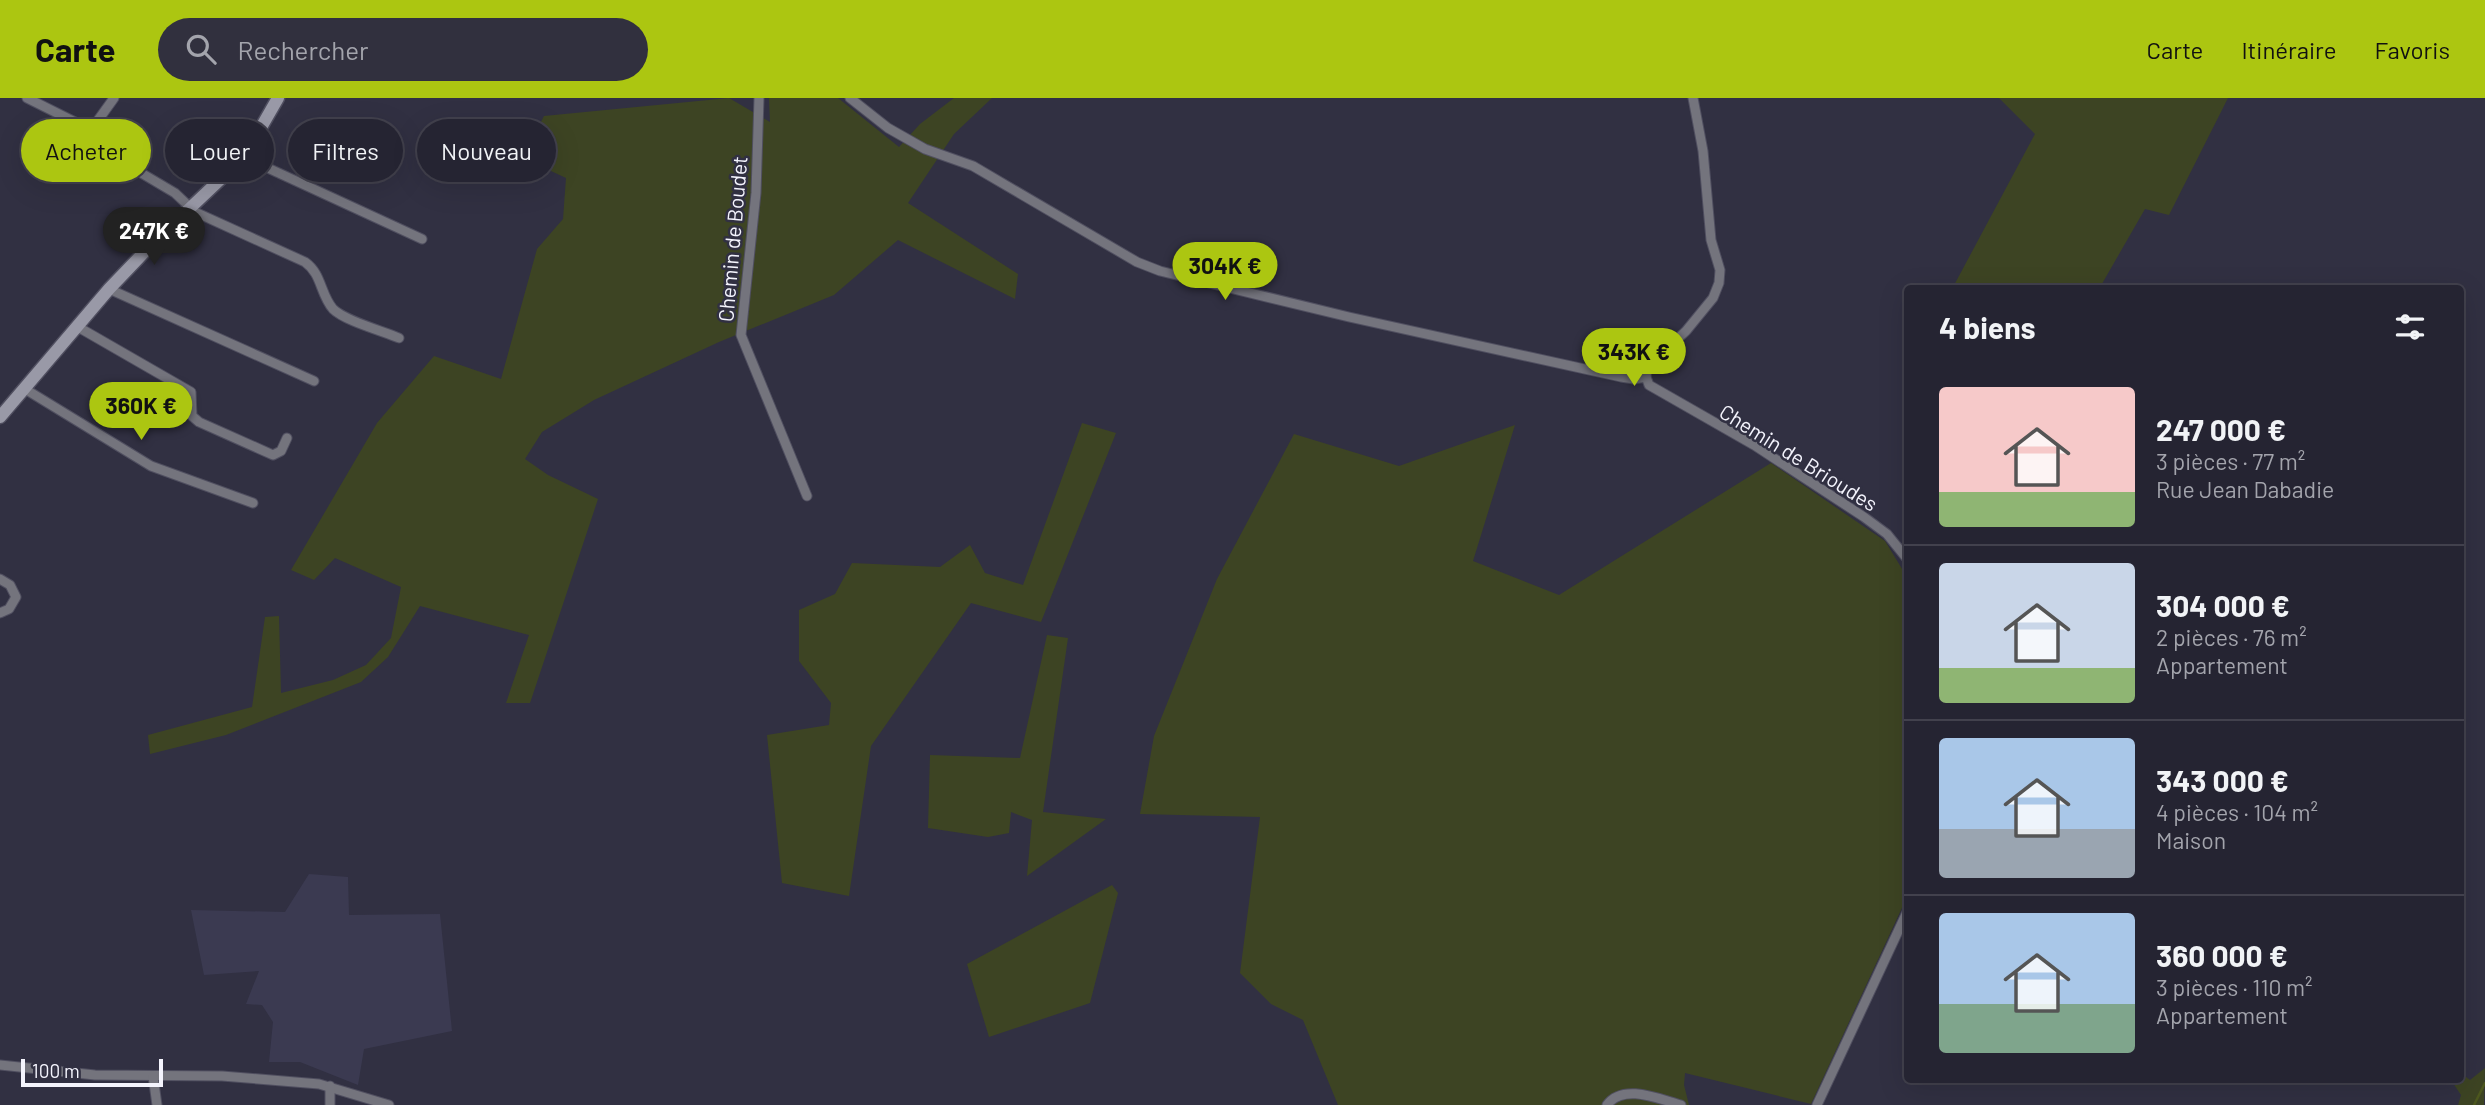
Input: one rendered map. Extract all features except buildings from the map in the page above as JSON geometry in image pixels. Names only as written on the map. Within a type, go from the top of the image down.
[{"type":"street","points":[[27,98],[69,119]]},
{"type":"street","points":[[99,119],[114,98]]},
{"type":"street","points":[[266,119],[278,98]]},
{"type":"street","name":"Chemin de Boudet","points":[[759,98],[756,193],[741,335],[807,496]]},
{"type":"street","points":[[849,98],[897,133],[925,149],[973,166],[1137,262],[1160,271],[1494,350],[1634,379],[1646,377],[1647,367],[1686,331],[1713,299],[1719,283],[1720,270],[1711,240],[1703,152],[1693,98]]},
{"type":"street","points":[[274,171],[422,239]]},
{"type":"street","points":[[151,179],[175,194],[190,208],[227,228],[305,262],[317,272],[329,302],[337,312],[399,338]]},
{"type":"street","points":[[0,417],[110,289],[218,182]]},
{"type":"street","points":[[110,289],[314,381]]},
{"type":"street","points":[[78,327],[191,392],[192,416],[199,422],[273,455],[281,451],[287,438]]},
{"type":"street","name":"Chemin de Brioudes","points":[[1646,377],[1654,390],[1754,445],[1864,517],[1887,534],[1904,555]]},
{"type":"street","points":[[25,389],[151,466],[253,503]]},
{"type":"street","points":[[0,579],[10,585],[16,597],[9,609],[0,613]]},
{"type":"street","points":[[1817,1105],[1904,920]]},
{"type":"street","points":[[0,1065],[95,1075],[222,1076],[330,1086],[389,1105]]},
{"type":"street","points":[[152,1076],[157,1105]]},
{"type":"street","points":[[330,1086],[330,1105]]},
{"type":"street","points":[[1607,1105],[1619,1094],[1636,1094],[1681,1105]]},
{"type":"shaded area","points":[[309,874],[348,877],[349,915],[440,914],[452,1031],[364,1049],[358,1085],[300,1062],[269,1062],[273,1022],[262,1005],[246,1004],[259,971],[204,975],[191,910],[285,912]]},
{"type":"green space","points":[[729,98],[770,122],[769,98],[838,98],[899,147],[920,124],[954,98],[992,98],[954,134],[908,203],[1018,274],[1015,299],[898,240],[834,295],[719,342],[594,400],[542,432],[525,459],[548,475],[598,499],[530,703],[506,703],[529,635],[420,606],[388,657],[361,682],[226,735],[150,754],[148,735],[252,707],[265,617],[279,616],[281,693],[333,680],[366,665],[391,638],[401,587],[335,558],[314,580],[291,570],[377,423],[434,356],[501,379],[537,249],[563,219],[566,178],[556,173],[556,119],[542,119],[544,116]]},
{"type":"green space","points":[[1999,98],[2228,98],[2169,215],[2145,209],[2101,285],[1954,285],[2035,134]]},
{"type":"green space","points":[[1082,423],[1116,433],[1041,622],[971,603],[871,746],[849,896],[782,883],[767,735],[829,725],[831,703],[799,661],[799,610],[835,594],[852,563],[940,567],[970,545],[985,573],[1023,585]]},
{"type":"green space","points":[[1515,425],[1473,561],[1559,595],[1771,463],[1885,541],[1904,572],[1904,903],[1811,1104],[1685,1073],[1684,1085],[1689,1105],[1338,1105],[1303,1020],[1271,1004],[1240,973],[1260,817],[1140,814],[1154,736],[1217,579],[1294,434],[1399,466]]},
{"type":"green space","points":[[1047,635],[1068,638],[1043,812],[1106,819],[1027,876],[1032,820],[1011,812],[1009,833],[988,837],[928,828],[930,755],[1020,758]]},
{"type":"green space","points":[[1112,885],[1118,893],[1090,1003],[989,1037],[967,964]]},
{"type":"green space","points":[[2485,1068],[2484,1105],[2458,1105],[2461,1095],[2453,1083],[2464,1083],[2464,1075],[2470,1080]]},
{"type":"waterway","points":[[2474,1105],[2485,1083]]}]
